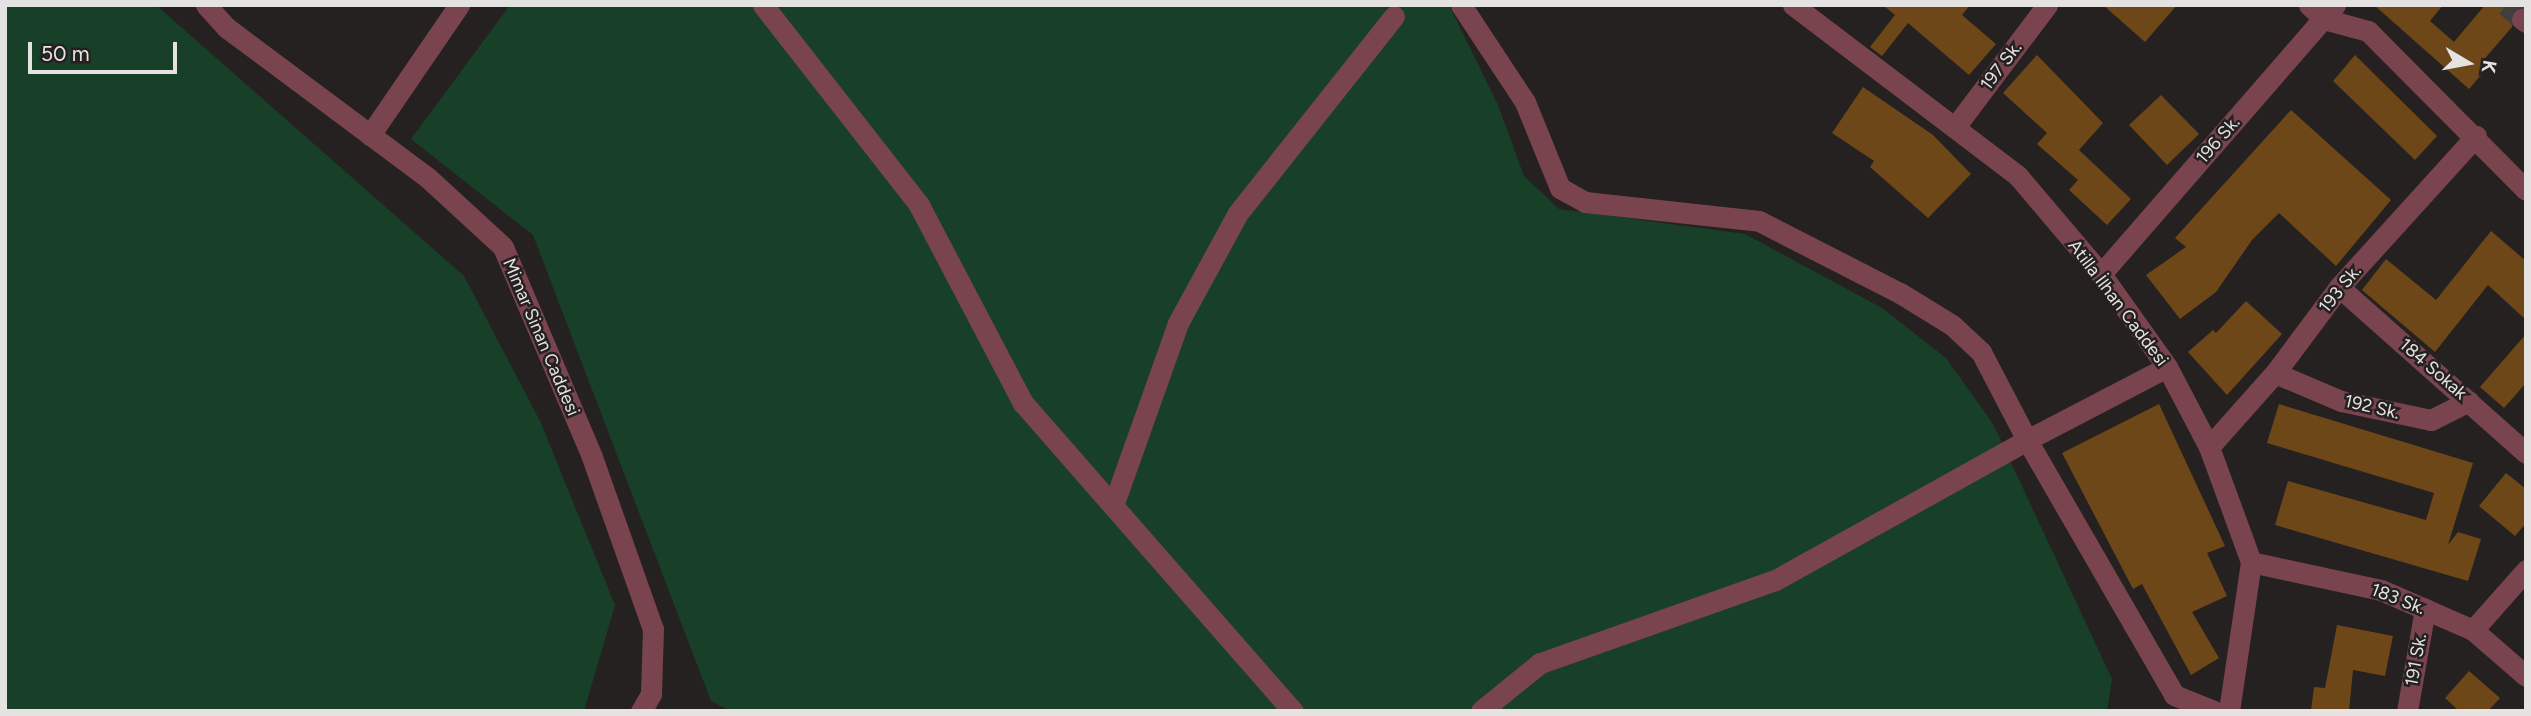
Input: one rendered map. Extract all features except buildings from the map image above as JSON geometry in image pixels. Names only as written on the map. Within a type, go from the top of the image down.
[{"type":"street","name":"Mimar Sinan Caddesi","points":[[206,5],[227,29],[426,177],[503,247],[592,457],[653,629],[651,694],[641,711]]},
{"type":"street","points":[[370,135],[459,5]]},
{"type":"street","points":[[763,5],[919,205],[1023,403],[1114,503],[1293,711]]},
{"type":"street","points":[[1461,5],[1525,102],[1560,188],[1585,202],[1740,215],[1900,293],[1952,325],[1981,352],[2027,440],[2174,695],[2214,711]]},
{"type":"street","name":"197 Sk.","points":[[1955,127],[2047,5]]},
{"type":"street","name":"Atilla İlhan Caddesi","points":[[1796,6],[2018,176],[2101,274],[2167,367],[2209,447],[2251,562],[2229,711]]},
{"type":"street","points":[[2322,10],[2368,30],[2522,179]]},
{"type":"street","name":"196 Sk.","points":[[2101,274],[2322,10]]},
{"type":"street","points":[[1114,503],[1178,323],[1238,213],[1394,16]]},
{"type":"street","name":"193 Sk.","points":[[2209,447],[2275,373],[2339,287],[2476,136]]},
{"type":"street","name":"184 Sokak","points":[[2339,287],[2526,453]]},
{"type":"street","points":[[1481,711],[1539,663],[1775,580],[2027,440],[2167,367]]},
{"type":"street","name":"192 Sk.","points":[[2275,373],[2341,401],[2431,420],[2469,401]]},
{"type":"street","name":"183 Sk.","points":[[2251,562],[2381,590],[2473,630],[2526,676]]},
{"type":"street","points":[[2473,630],[2526,570]]},
{"type":"street","name":"191 Sk.","points":[[2407,711],[2425,609]]},
{"type":"green space","points":[[5,5],[156,5],[464,276],[540,421],[615,605],[584,711],[5,711]]},
{"type":"green space","points":[[510,5],[1449,5],[1498,105],[1524,176],[1559,209],[1745,234],[1882,308],[1946,358],[1993,424],[2112,679],[2107,711],[730,711],[711,701],[533,235],[411,139]]},
{"type":"tunnel","points":[[2506,5],[2522,19]]}]
